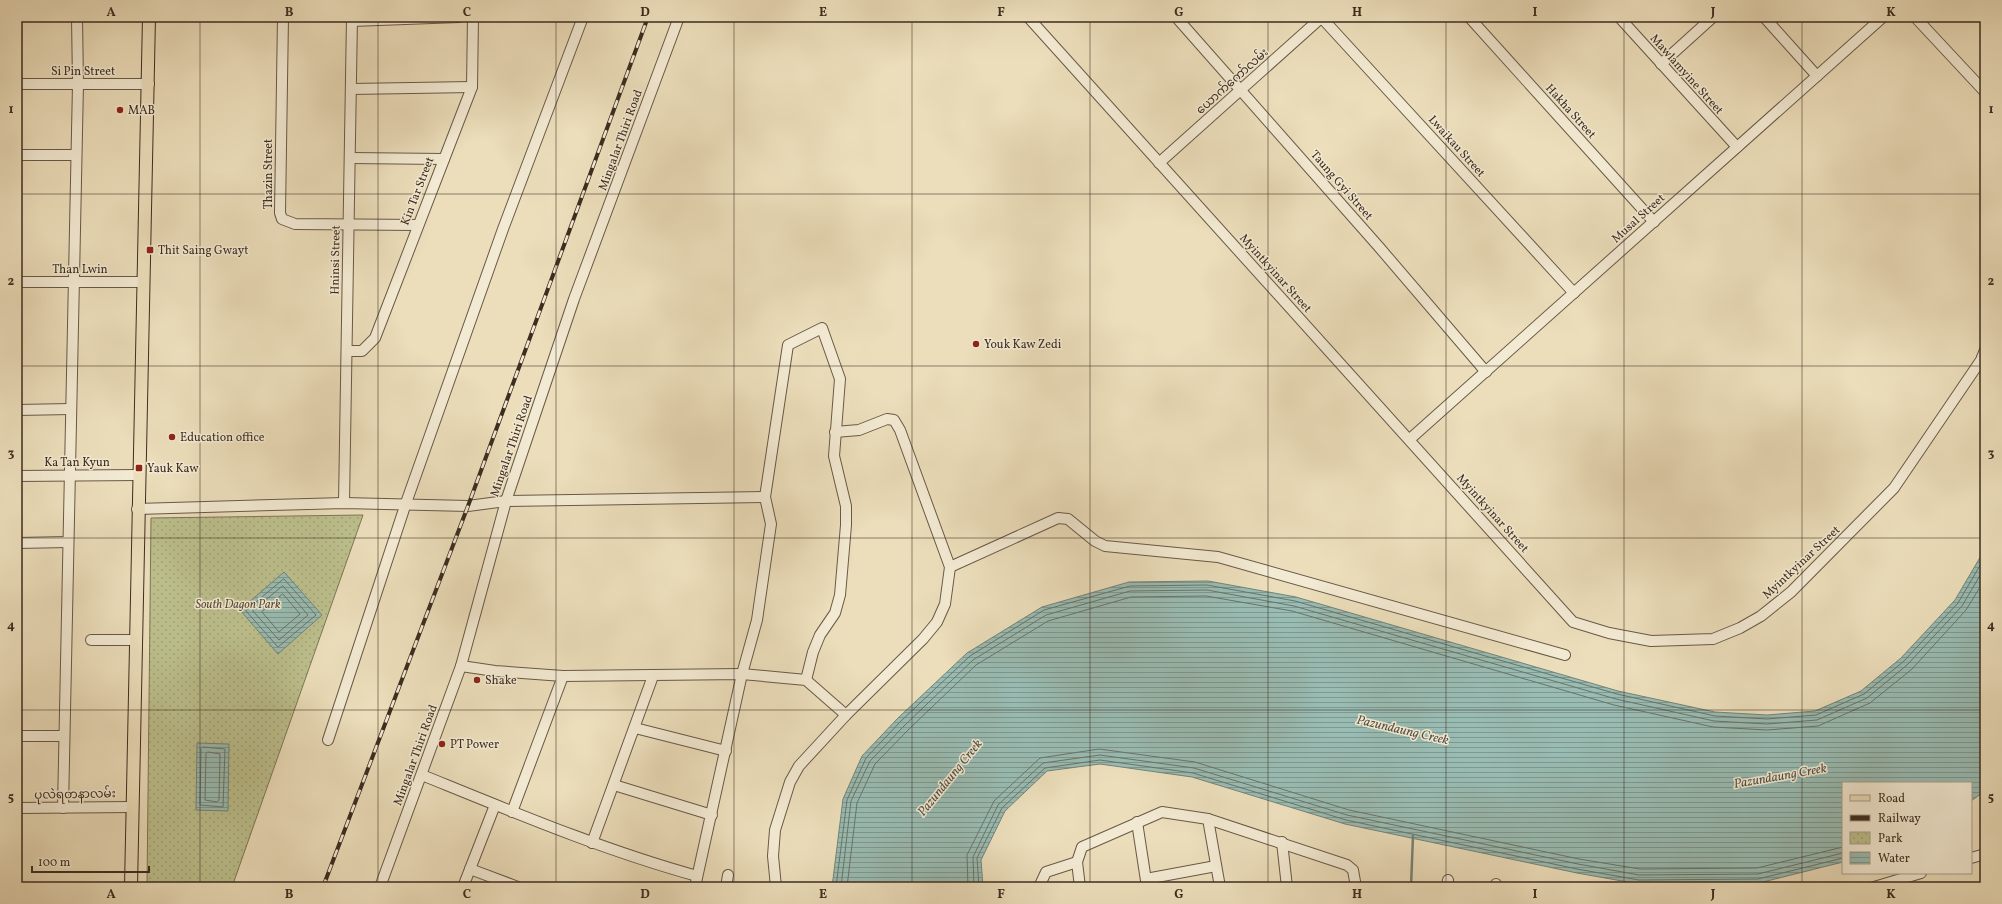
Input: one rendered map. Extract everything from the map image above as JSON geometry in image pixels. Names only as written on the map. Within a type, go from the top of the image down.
[{"type":"main road","points":[[130,887],[133,806],[137,509],[149,84],[149,17]]},
{"type":"street","points":[[63,808],[78,84],[77,17]]},
{"type":"street","name":"Thazin Street","points":[[283,17],[280,213],[282,219],[295,224],[418,225]]},
{"type":"street","points":[[352,19],[459,17]]},
{"type":"street","name":"Kin Tar Street","points":[[347,351],[362,351],[375,338],[472,87],[473,17]]},
{"type":"street","points":[[328,740],[406,503],[500,236],[583,17]]},
{"type":"street","name":"Mingalar Thiri Road","points":[[380,887],[461,666],[506,501],[574,299],[679,17]]},
{"type":"street","name":"Myintkyinar Street","points":[[1028,17],[1410,439],[1573,622],[1609,633],[1651,641],[1713,639],[1740,628],[1761,616],[1791,592],[1894,488],[1981,360],[1985,350]]},
{"type":"street","name":"Taung Gyi Street","points":[[1176,17],[1242,90],[1486,372]]},
{"type":"street","name":"ယောက်ကော်လမ်း","points":[[1159,163],[1242,90],[1321,17]]},
{"type":"street","name":"Lwaikau Street","points":[[1321,17],[1574,293]]},
{"type":"street","name":"Hakha Street","points":[[1469,17],[1654,222]]},
{"type":"street","name":"Mawlamyine Street","points":[[1618,17],[1737,148]]},
{"type":"street","points":[[1661,64],[1713,17]]},
{"type":"street","points":[[1764,17],[1817,76]]},
{"type":"street","name":"Musal Street","points":[[1410,439],[1883,17]]},
{"type":"street","points":[[1915,17],[1985,92]]},
{"type":"street","name":"Hninsi Street","points":[[344,503],[352,19]]},
{"type":"street","name":"Si Pin Street","points":[[17,84],[149,84]]},
{"type":"street","points":[[351,89],[472,87]]},
{"type":"street","points":[[17,156],[76,155]]},
{"type":"street","points":[[350,158],[444,159]]},
{"type":"street","name":"Than Lwin","points":[[17,282],[143,282]]},
{"type":"street","points":[[695,887],[742,674],[757,620],[771,524],[765,497],[788,345],[822,328],[840,379],[834,456],[846,506],[840,595],[835,613],[820,635],[813,652],[806,680]]},
{"type":"street","points":[[17,410],[71,409]]},
{"type":"street","points":[[776,887],[773,856],[776,830],[790,782],[798,766],[846,715],[923,639],[937,622],[945,604],[950,567],[900,430],[894,420],[887,419],[859,430],[835,432]]},
{"type":"street","name":"Ka Tan Kyun","points":[[17,476],[138,475]]},
{"type":"street","points":[[137,509],[344,503],[406,503],[468,506],[506,501],[765,497]]},
{"type":"street","points":[[950,567],[1058,518],[1068,519],[1095,541],[1105,546],[1218,557],[1565,655]]},
{"type":"street","points":[[17,543],[68,542]]},
{"type":"street","points":[[91,640],[136,640]]},
{"type":"street","points":[[461,666],[495,671],[563,676],[742,674],[806,680],[846,715]]},
{"type":"street","points":[[512,812],[563,676]]},
{"type":"street","points":[[592,843],[654,676]]},
{"type":"street","points":[[634,728],[726,751]]},
{"type":"street","points":[[17,736],[64,736]]},
{"type":"street","points":[[422,775],[592,843],[644,861],[698,876]]},
{"type":"street","points":[[614,785],[712,815]]},
{"type":"street","points":[[463,887],[495,805]]},
{"type":"street","name":"ပုလဲရတနာလမ်း","points":[[17,808],[133,806]]},
{"type":"street","points":[[1080,887],[1077,862],[1082,847],[1162,812],[1208,819],[1282,842],[1350,866],[1356,887]]},
{"type":"street","points":[[1208,819],[1220,887]]},
{"type":"street","points":[[1137,822],[1147,883],[1216,866]]},
{"type":"street","points":[[1282,842],[1287,887]]},
{"type":"street","points":[[1972,858],[1985,854]]},
{"type":"street","points":[[1039,887],[1046,872],[1077,862]]},
{"type":"street","points":[[470,869],[518,887]]},
{"type":"street","points":[[726,887],[728,874]]},
{"type":"street","points":[[1874,887],[1918,874]]},
{"type":"green space","name":"South Dagon Park","points":[[363,515],[232,887],[147,887],[151,518]]},
{"type":"water","name":"Pazundaung Creek","points":[[1985,549],[1985,791],[1972,800],[1972,782],[1842,782],[1842,862],[1759,883],[1639,884],[1577,873],[1345,824],[1192,777],[1100,764],[1047,771],[1005,811],[981,860],[983,887],[832,887],[843,799],[862,756],[898,718],[967,653],[1042,607],[1129,582],[1208,581],[1296,597],[1618,691],[1715,712],[1767,715],[1815,711],[1861,691],[1901,658],[1955,600]]},
{"type":"water","points":[[284,572],[322,615],[278,654],[240,610]]},
{"type":"water","points":[[197,743],[229,744],[228,811],[196,810]]},
{"type":"waterway","points":[[1411,887],[1413,836]]},
{"type":"railway","points":[[323,887],[468,506],[648,17]]},
{"type":"place","name":"MAB","points":[[120,110]]},
{"type":"place","name":"Thit Saing Gwayt","points":[[150,250]]},
{"type":"place","name":"Youk Kaw Zedi","points":[[976,344]]},
{"type":"place","name":"Education office","points":[[172,437]]},
{"type":"place","name":"Yauk Kaw","points":[[139,468]]},
{"type":"place","name":"Shake","points":[[477,680]]},
{"type":"place","name":"PT Power","points":[[442,744]]}]
